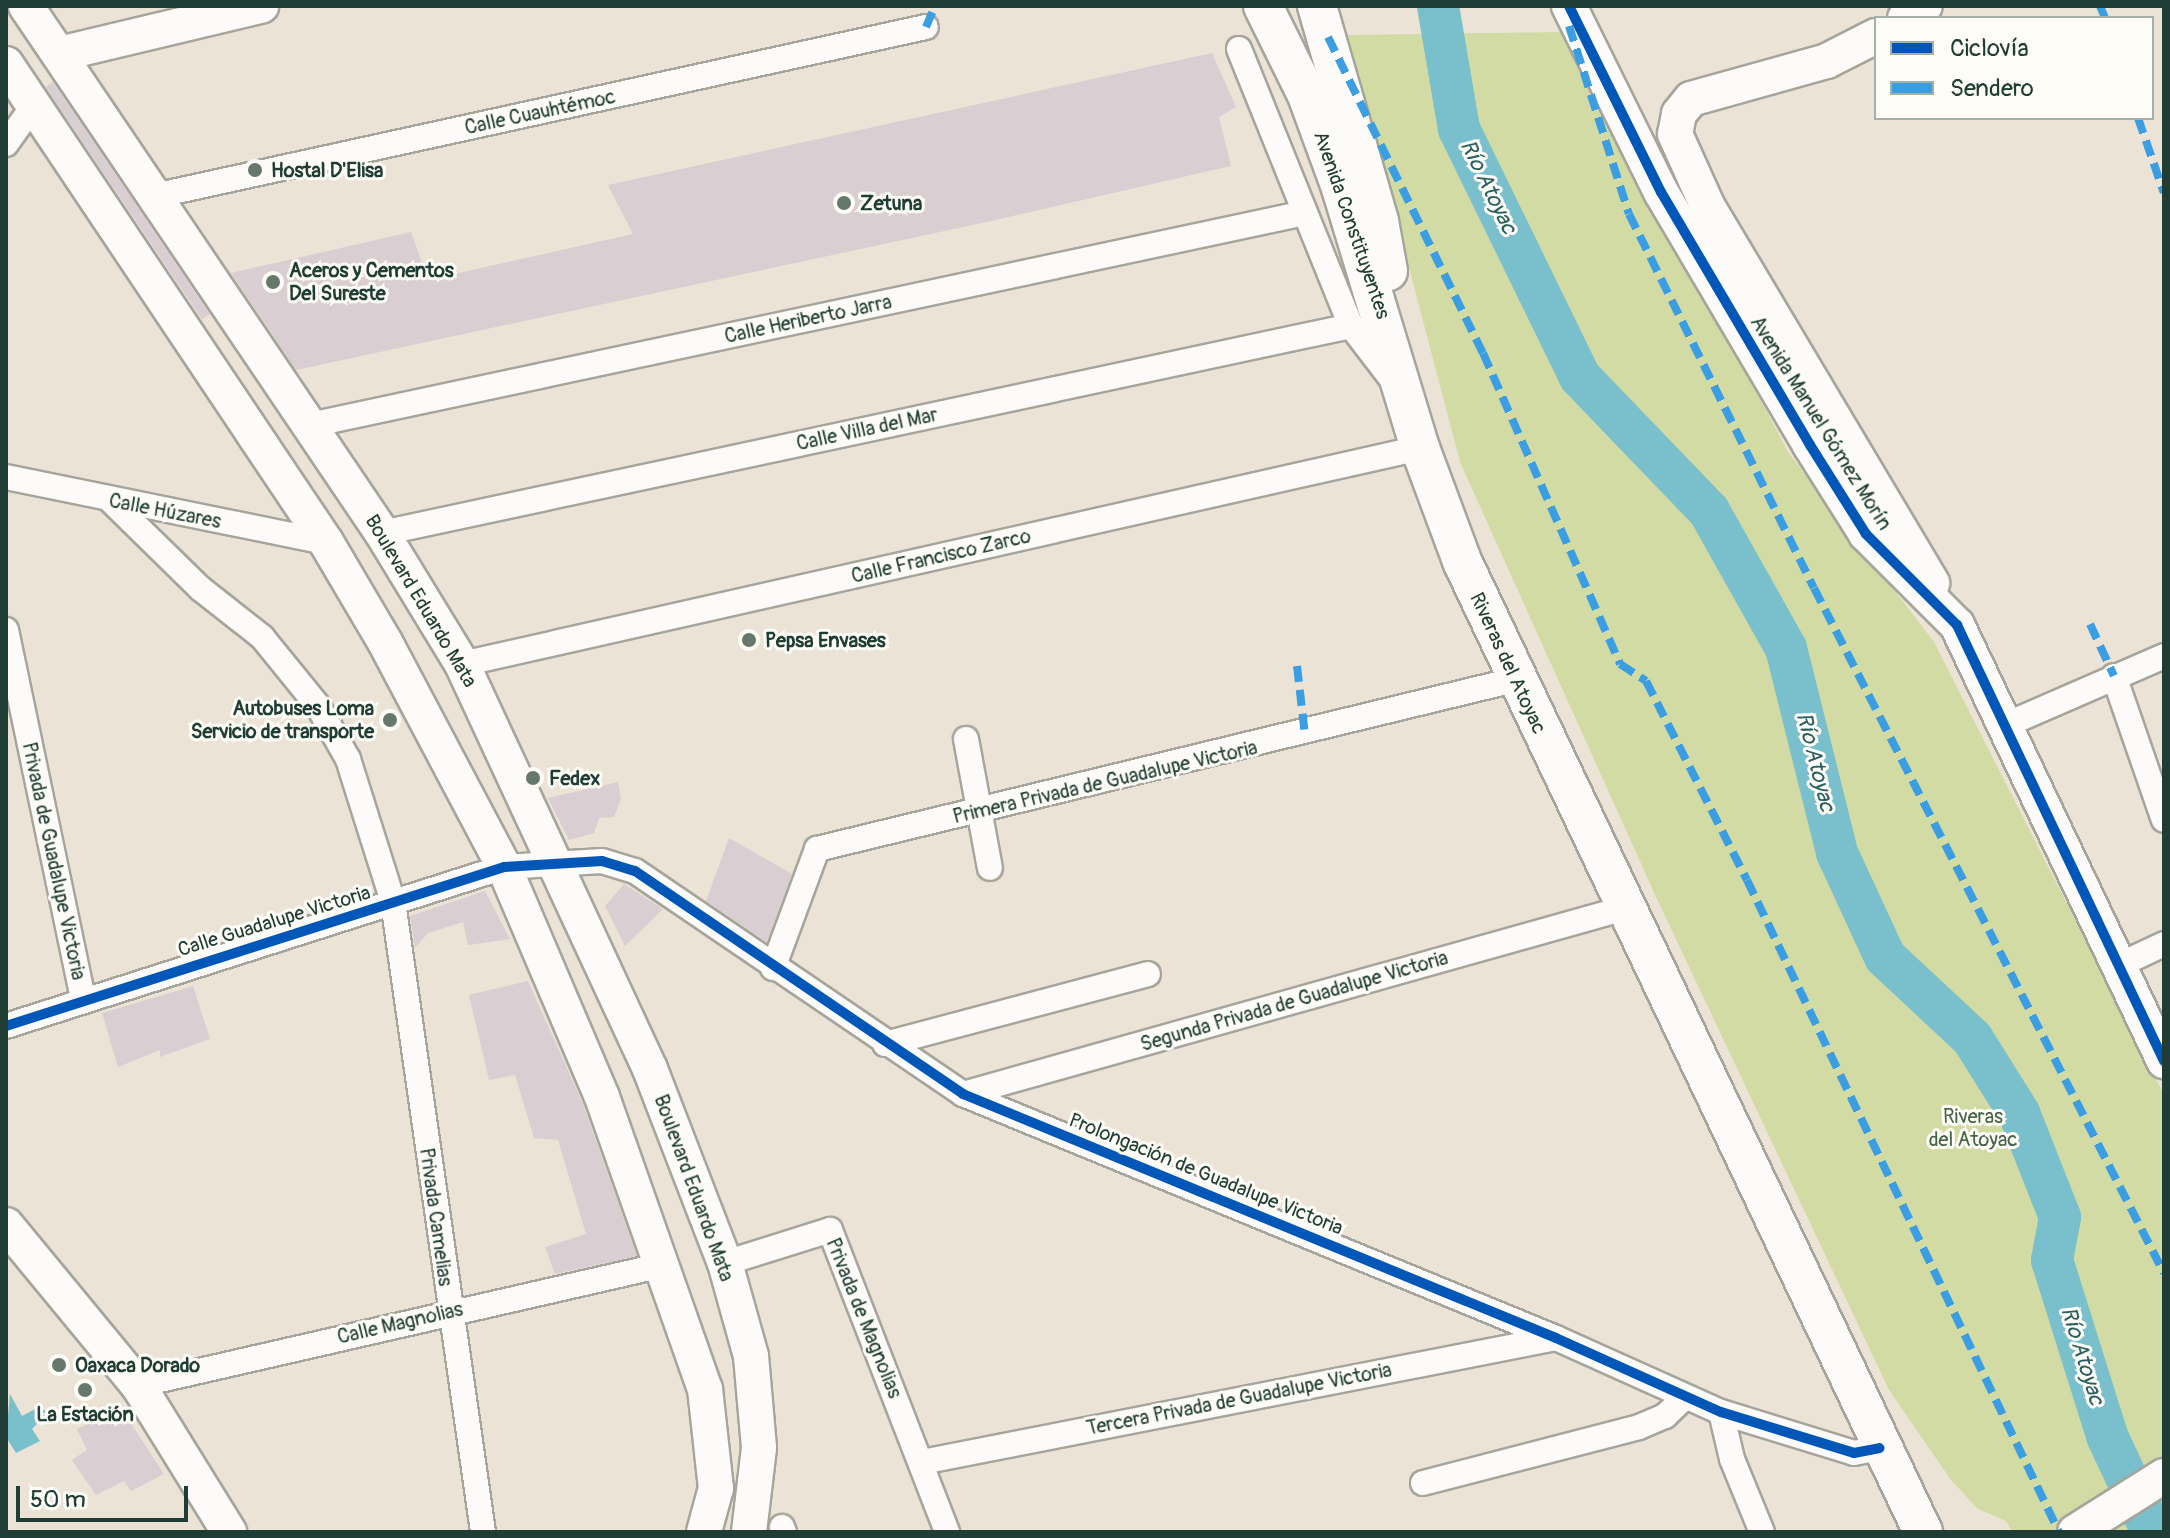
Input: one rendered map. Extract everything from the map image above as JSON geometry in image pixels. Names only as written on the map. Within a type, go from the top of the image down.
[{"type":"main road","name":"Boulevard Eduardo Mata","points":[[26,6],[382,533],[462,664],[650,1069],[725,1263],[751,1356],[759,1448],[772,1530]]},
{"type":"main road","points":[[59,54],[261,6]]},
{"type":"main road","name":"Avenida Constituyentes","points":[[1263,6],[1307,95],[1393,345]]},
{"type":"main road","name":"Avenida Constituyentes","points":[[1317,6],[1379,221],[1393,301],[1393,345]]},
{"type":"main road","name":"Avenida Manuel Gómez Morín","points":[[1569,6],[1661,192],[1810,445],[1866,534],[1957,625],[2001,727],[2115,967],[2164,1061]]},
{"type":"main road","points":[[1874,37],[1827,61],[1691,99],[1679,114],[1675,134],[1708,207],[1957,625]]},
{"type":"main road","points":[[6,64],[326,542],[504,867],[602,1097],[705,1389],[714,1438],[716,1488],[704,1532]]},
{"type":"main road","name":"Riveras del Atoyac","points":[[1393,345],[1420,448],[1462,561],[1514,680],[1880,1448],[1923,1532]]},
{"type":"main road","points":[[6,1225],[138,1385],[229,1532]]},
{"type":"main road","points":[[2075,1532],[2164,1476]]},
{"type":"street","name":"Calle Cuauhtémoc","points":[[154,196],[926,27]]},
{"type":"street","points":[[1239,49],[1351,326],[1403,391]]},
{"type":"street","points":[[6,144],[34,105]]},
{"type":"street","name":"Calle Heriberto Jarra","points":[[310,425],[1305,213]]},
{"type":"street","name":"Calle Villa del Mar","points":[[382,533],[1351,326]]},
{"type":"street","name":"Calle Francisco Zarco","points":[[462,664],[1420,448]]},
{"type":"street","name":"Calle Húzares","points":[[6,477],[111,501],[326,542]]},
{"type":"street","name":"Privada Camelias","points":[[111,501],[201,589],[262,637],[318,706],[348,759],[393,902],[449,1311],[483,1532]]},
{"type":"street","name":"Privada de Guadalupe Victoria","points":[[6,630],[83,999]]},
{"type":"street","points":[[2001,727],[2164,656]]},
{"type":"street","points":[[2114,676],[2164,820]]},
{"type":"street","name":"Primera Privada de Guadalupe Victoria","points":[[773,968],[817,849],[980,813],[1514,680]]},
{"type":"street","points":[[966,739],[990,868]]},
{"type":"street","name":"Calle Guadalupe Victoria","points":[[6,1026],[504,867],[554,861]]},
{"type":"street","name":"Prolongación de Guadalupe Victoria","points":[[554,861],[602,861],[635,871],[773,968],[963,1094],[1556,1338],[1721,1412],[1854,1453],[1880,1448]]},
{"type":"street","name":"Segunda Privada de Guadalupe Victoria","points":[[963,1094],[1625,908]]},
{"type":"street","points":[[2115,967],[2164,944]]},
{"type":"street","points":[[885,1044],[1148,974]]},
{"type":"street","name":"Privada de Magnolias","points":[[725,1263],[830,1230],[922,1462]]},
{"type":"street","name":"Calle Magnolias","points":[[138,1385],[449,1311],[663,1265]]},
{"type":"street","name":"Tercera Privada de Guadalupe Victoria","points":[[922,1462],[1556,1338]]},
{"type":"street","points":[[1423,1483],[1639,1427],[1665,1416],[1685,1397]]},
{"type":"street","points":[[1721,1412],[1732,1459],[1762,1532]]},
{"type":"street","points":[[922,1462],[947,1532]]},
{"type":"green space","name":"Riveras del Atoyac","points":[[1568,32],[1788,452],[1934,642],[2164,1095],[2164,1532],[2012,1532],[2006,1521],[1978,1509],[1951,1480],[1889,1390],[1657,899],[1460,462],[1348,35]]},
{"type":"water","points":[[10,1394],[22,1416],[35,1409],[49,1411],[32,1429],[40,1441],[16,1453],[6,1437]]},
{"type":"building","name":"Zetuna","points":[[1212,53],[1236,107],[1219,117],[1231,166],[991,221],[296,370],[231,273],[411,232],[428,280],[633,234],[608,185]]},
{"type":"building","points":[[53,82],[210,314],[202,319],[46,87]]},
{"type":"building","points":[[618,782],[621,799],[614,817],[599,818],[594,833],[569,840],[548,798]]},
{"type":"building","points":[[729,838],[792,874],[767,942],[706,901]]},
{"type":"building","points":[[624,884],[663,909],[625,946],[605,906]]},
{"type":"building","points":[[485,891],[510,939],[468,945],[463,922],[428,933],[415,948],[410,916]]},
{"type":"building","points":[[528,981],[583,1104],[637,1256],[555,1274],[545,1247],[586,1234],[558,1140],[534,1138],[515,1075],[489,1080],[469,995]]},
{"type":"building","points":[[193,986],[210,1039],[160,1057],[160,1050],[118,1067],[102,1013]]},
{"type":"building","points":[[121,1408],[164,1474],[131,1491],[124,1481],[96,1495],[72,1460],[87,1450],[77,1429]]},
{"type":"waterway","name":"Río Atoyac","points":[[1438,6],[1459,129],[1580,377],[1709,511],[1786,648],[1837,853],[1885,957],[1972,1038],[2019,1113],[2060,1217],[2052,1260],[2107,1436],[2152,1532]]},
{"type":"marked path","points":[[926,27],[935,6]]},
{"type":"marked path","points":[[2100,6],[2104,16]]},
{"type":"marked path","points":[[1569,26],[1629,214],[1814,588],[2164,1273]]},
{"type":"marked path","points":[[1328,37],[1483,353],[1620,664],[1646,681],[1747,880],[2059,1532]]},
{"type":"marked path","points":[[2139,120],[2164,193]]},
{"type":"marked path","points":[[2090,624],[2114,676]]},
{"type":"marked path","points":[[1297,666],[1305,735]]},
{"type":"cycle path","points":[[1569,6],[1661,192],[1810,445],[1866,534],[1957,625],[2164,1061]]},
{"type":"cycle path","points":[[6,1026],[504,867],[602,861],[635,871],[963,1094],[1556,1338],[1721,1412],[1854,1453],[1880,1448]]},
{"type":"place","name":"Hostal D'Elisa","points":[[255,170]]},
{"type":"place","name":"Zetuna","points":[[844,203]]},
{"type":"place","name":"Aceros y Cementos Del Sureste","points":[[273,282]]},
{"type":"place","name":"Pepsa Envases","points":[[749,640]]},
{"type":"place","name":"Autobuses Loma Servicio de transporte","points":[[390,720]]},
{"type":"place","name":"Fedex","points":[[533,778]]},
{"type":"place","name":"Oaxaca Dorado","points":[[59,1365]]},
{"type":"place","name":"La Estación","points":[[85,1390]]}]
